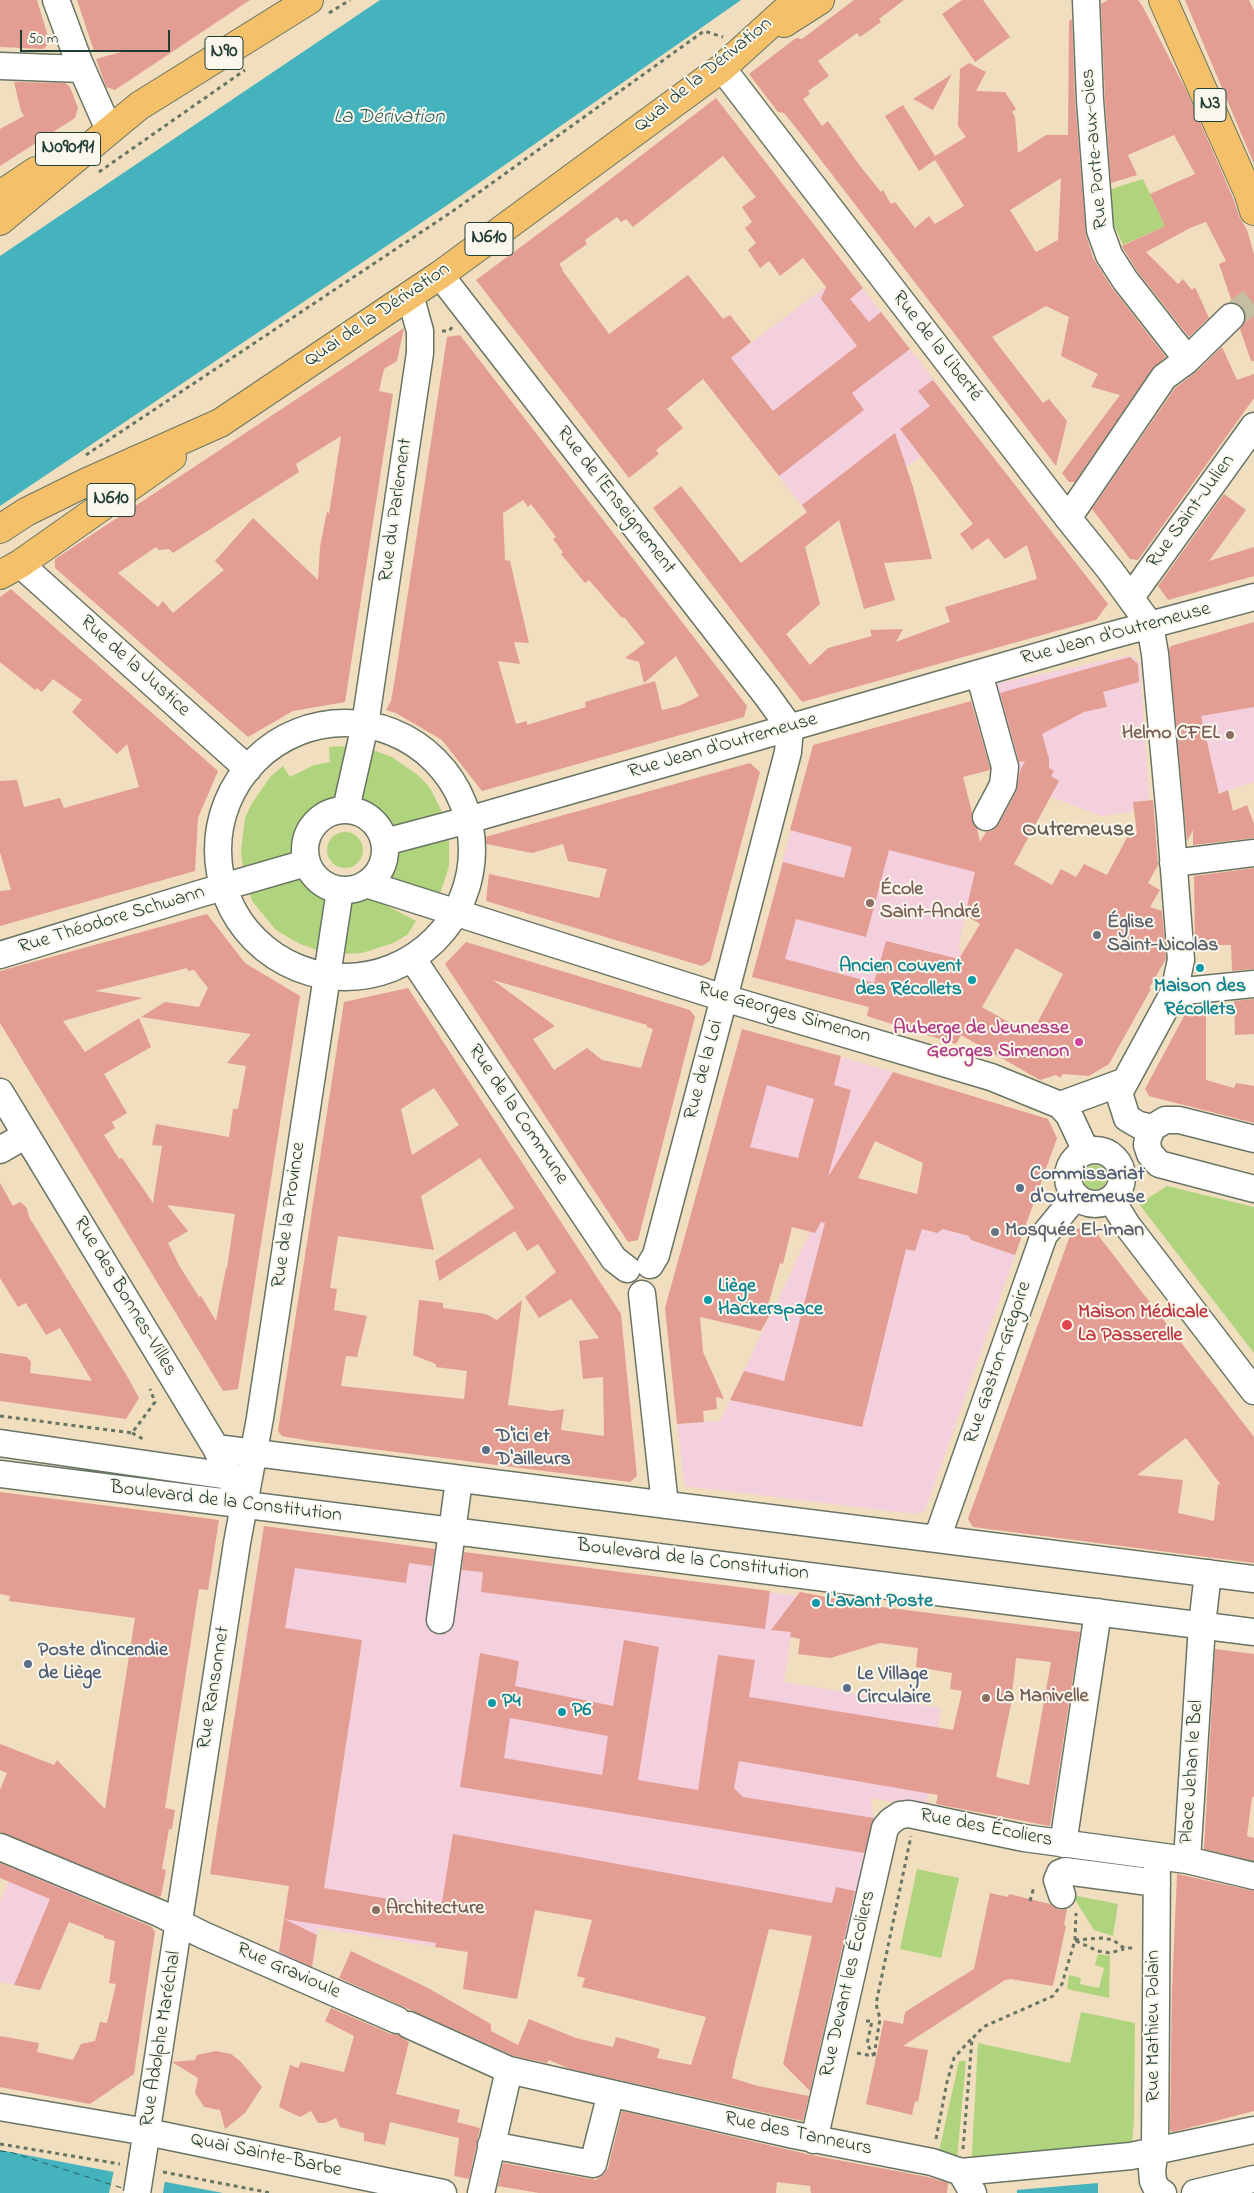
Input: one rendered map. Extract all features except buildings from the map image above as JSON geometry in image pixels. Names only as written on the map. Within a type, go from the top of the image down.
[{"type":"main road","name":"Quai de la Dérivation","points":[[0,530],[26,512],[87,482],[220,423],[440,275],[722,68],[797,0]]},
{"type":"main road","name":"N610","points":[[749,44],[820,0]]},
{"type":"main road","name":"N3","points":[[1163,0],[1248,192],[1254,211]]},
{"type":"main road","name":"N90","points":[[0,221],[139,106],[317,8]]},
{"type":"main road","name":"N090191","points":[[0,195],[106,123],[139,106]]},
{"type":"main road","name":"N610","points":[[10,570],[220,423]]},
{"type":"street","points":[[56,0],[82,69],[106,123]]},
{"type":"street","name":"Rue Porte-aux-Oies","points":[[1086,0],[1090,100],[1100,230],[1109,255],[1125,280],[1179,349],[1186,361]]},
{"type":"street","points":[[0,66],[82,69]]},
{"type":"street","name":"Rue de la Liberté","points":[[722,68],[1150,625]]},
{"type":"street","name":"Rue de l'Enseignement","points":[[440,275],[768,696],[790,728]]},
{"type":"street","name":"Rue du Parlement","points":[[346,810],[365,725],[420,353],[420,331],[410,295]]},
{"type":"street","points":[[1068,518],[1164,377],[1186,361],[1231,316]]},
{"type":"street","name":"Rue Saint-Julien","points":[[1130,597],[1254,426]]},
{"type":"street","name":"Rue de la Justice","points":[[10,570],[248,769]]},
{"type":"street","name":"Rue Jean d'Outremeuse","points":[[384,842],[468,820],[979,673],[1254,597]]},
{"type":"street","points":[[1150,625],[1156,664],[1179,916],[1181,960],[1174,992],[1123,1082],[1119,1093],[1127,1118],[1139,1125],[1152,1128]]},
{"type":"street","points":[[979,673],[1005,767],[1003,785],[986,817]]},
{"type":"street","points":[[345,723],[365,725],[402,737],[420,747],[448,775],[458,792],[468,820],[472,850],[471,870],[466,889],[456,912],[436,940],[412,958],[385,971],[366,976],[326,976],[288,963],[262,947],[233,912],[220,870],[218,851],[220,831],[224,811],[232,793],[248,769],[270,748],[287,737],[306,730],[345,723]]},
{"type":"street","name":"Rue de la Loi","points":[[638,1267],[656,1255],[788,752],[790,728]]},
{"type":"street","points":[[346,810],[359,812],[371,819],[380,830],[384,842],[385,855],[381,868],[372,880],[360,888],[340,890],[331,888],[318,881],[309,870],[304,856],[304,842],[310,828],[320,818],[333,812],[346,810]]},
{"type":"street","points":[[1173,863],[1254,853]]},
{"type":"street","name":"Rue Théodore Schwann","points":[[0,956],[306,863]]},
{"type":"street","name":"Rue Georges Simenon","points":[[366,884],[724,998],[991,1077],[1060,1105]]},
{"type":"street","name":"Rue de la Province","points":[[253,1453],[260,1418],[340,890]]},
{"type":"street","name":"Rue de la Commune","points":[[412,958],[614,1259],[638,1267]]},
{"type":"street","points":[[1174,992],[1254,984]]},
{"type":"street","points":[[1086,1151],[1069,1115],[1060,1105],[1123,1082]]},
{"type":"street","name":"Rue des Bonnes-Villes","points":[[0,1092],[216,1448],[243,1505]]},
{"type":"street","points":[[1254,1139],[1179,1120],[1165,1120],[1152,1128],[1148,1138],[1150,1154],[1159,1164],[1254,1189]]},
{"type":"street","points":[[0,1150],[26,1134]]},
{"type":"street","points":[[1096,1149],[1106,1152],[1114,1157],[1120,1165],[1122,1184],[1112,1199],[1097,1204],[1090,1203],[1076,1196],[1070,1188],[1069,1171],[1077,1156],[1086,1151],[1096,1149]]},
{"type":"street","points":[[1120,1165],[1150,1154]]},
{"type":"street","name":"Rue Gaston-Grégoire","points":[[937,1539],[1044,1235],[1076,1196]]},
{"type":"street","points":[[1112,1199],[1127,1225],[1254,1390]]},
{"type":"street","points":[[638,1267],[624,1274],[626,1286],[635,1293],[642,1294],[665,1505]]},
{"type":"street","name":"Boulevard de la Constitution","points":[[0,1443],[229,1476]]},
{"type":"street","points":[[216,1448],[1254,1579]]},
{"type":"street","name":"Rue Ransonnet","points":[[180,1923],[243,1505],[253,1453]]},
{"type":"street","name":"Boulevard de la Constitution","points":[[0,1474],[1254,1632]]},
{"type":"street","points":[[440,1620],[459,1480]]},
{"type":"street","points":[[1202,1625],[1208,1572]]},
{"type":"street","points":[[1063,1844],[1098,1612]]},
{"type":"street","name":"Place Jehan le Bel","points":[[1063,1844],[1187,1860],[1202,1625]]},
{"type":"street","name":"Rue des Écoliers","points":[[885,1828],[900,1815],[909,1814],[975,1826],[990,1832],[1063,1844]]},
{"type":"street","name":"Rue Devant les Écoliers","points":[[814,2140],[885,1828]]},
{"type":"street","name":"Rue Gravioule","points":[[0,1847],[180,1923],[509,2070]]},
{"type":"street","name":"Rue Mathieu Polain","points":[[1157,1856],[1155,2151],[1152,2170],[1153,2181],[1157,2189],[1163,2193]]},
{"type":"street","points":[[1187,1860],[1254,1876]]},
{"type":"street","points":[[1062,1895],[1057,1880],[1060,1873],[1065,1871],[1157,1883]]},
{"type":"street","name":"Rue Adolphe Maréchal","points":[[137,2193],[180,1923]]},
{"type":"street","points":[[481,2193],[509,2070]]},
{"type":"street","name":"Rue des Tanneurs","points":[[509,2070],[814,2140],[932,2162],[967,2182]]},
{"type":"street","points":[[491,2145],[593,2164],[611,2094]]},
{"type":"street","name":"Quai Sainte-Barbe","points":[[0,2107],[143,2156],[443,2193]]},
{"type":"street","points":[[967,2182],[1131,2156],[1254,2130]]},
{"type":"street","points":[[1195,2193],[1254,2179]]},
{"type":"path","points":[[317,8],[350,0]]},
{"type":"path","points":[[84,456],[453,211],[704,31],[749,44]]},
{"type":"path","points":[[97,173],[251,66]]},
{"type":"path","points":[[420,331],[449,331],[467,311]]},
{"type":"path","points":[[0,1416],[132,1433],[155,1402],[150,1388]]},
{"type":"path","points":[[875,2056],[880,2019],[876,2004],[911,1836]]},
{"type":"path","points":[[1030,1902],[1035,1885]]},
{"type":"path","points":[[936,2142],[947,2082],[954,2058],[983,2027],[1053,1996],[1062,1984],[1074,1940],[1076,1910],[1062,1895]]},
{"type":"path","points":[[1074,1940],[1102,1938],[1113,1940]]},
{"type":"path","points":[[1074,1940],[1098,1951],[1110,1953],[1124,1948]]},
{"type":"path","points":[[864,2026],[866,2020],[872,2021],[867,2044],[875,2056]]},
{"type":"path","points":[[967,2182],[972,2039]]},
{"type":"path","points":[[857,2053],[875,2056]]},
{"type":"path","points":[[0,2144],[95,2160],[143,2156],[271,2193]]},
{"type":"path","points":[[10,2152],[11,2146]]},
{"type":"shaded area","points":[[848,270],[966,421],[823,533],[703,379]]},
{"type":"shaded area","points":[[1132,655],[1140,664],[1149,800],[1133,803],[1132,812],[1101,816],[1052,797],[1013,775],[985,686]]},
{"type":"shaded area","name":"Helmo CFEL","points":[[1254,672],[1254,782],[1219,793],[1204,732],[1176,738],[1170,686]]},
{"type":"shaded area","name":"École Saint-André","points":[[800,796],[975,872],[958,948],[963,954],[957,963],[930,952],[888,1023],[867,1016],[868,1007],[752,977]]},
{"type":"shaded area","points":[[742,1029],[893,1072],[857,1129],[838,1173],[909,1226],[937,1233],[943,1229],[969,1236],[971,1240],[1015,1255],[925,1511],[915,1514],[685,1486],[677,1424],[720,1421],[825,1201],[704,1168]]},
{"type":"shaded area","points":[[264,1526],[797,1596],[784,1682],[941,1708],[926,1808],[870,1798],[874,1818],[868,1854],[856,1891],[844,1945],[800,1934],[480,1875],[468,1952],[318,1928],[312,1970],[278,1955],[289,1886],[324,1891],[356,1679],[242,1661]]},
{"type":"shaded area","points":[[15,1868],[80,1895],[40,1990],[0,1982],[0,1902]]},
{"type":"green space","points":[[1143,179],[1165,226],[1123,245],[1107,209],[1105,191]]},
{"type":"green space","points":[[349,746],[338,800],[329,801],[313,809],[301,822],[294,839],[293,856],[243,871],[241,850],[245,818],[252,803],[271,776],[283,766],[290,777],[314,765],[330,762],[329,747]]},
{"type":"green space","points":[[370,749],[392,757],[419,776],[430,788],[444,816],[391,830],[378,811],[358,801]]},
{"type":"green space","points":[[345,832],[352,833],[358,837],[362,843],[362,857],[358,863],[352,867],[345,868],[338,867],[332,863],[328,857],[327,850],[328,843],[332,837],[338,833]]},
{"type":"green space","points":[[449,836],[449,866],[439,897],[386,880],[391,873],[396,850]]},
{"type":"green space","points":[[300,876],[311,890],[327,899],[319,951],[298,943],[276,930],[252,901],[249,891]]},
{"type":"green space","points":[[368,896],[416,921],[407,935],[393,943],[362,953],[340,954],[349,901]]},
{"type":"green space","points":[[1095,1165],[1103,1169],[1107,1177],[1103,1185],[1095,1189],[1087,1185],[1083,1177],[1087,1169]]},
{"type":"green space","points":[[1167,1186],[1254,1207],[1254,1353],[1139,1204]]},
{"type":"green space","points":[[917,1869],[959,1878],[941,1958],[900,1949]]},
{"type":"green space","points":[[1072,1895],[1118,1904],[1113,1936],[1094,1930]]},
{"type":"green space","points":[[1098,1954],[1110,1956],[1109,1998],[1067,1989],[1069,1975],[1081,1978],[1080,1984],[1099,1988],[1104,1968],[1095,1965]]},
{"type":"green space","points":[[1081,2012],[1135,2023],[1134,2119],[1131,2156],[971,2171],[978,2043],[1070,2063]]},
{"type":"green space","points":[[959,2061],[966,2061],[957,2159],[938,2156]]},
{"type":"water","name":"La Dérivation","points":[[380,0],[741,0],[446,206],[0,506],[0,256]]},
{"type":"water","points":[[0,2150],[176,2184],[223,2193],[0,2193]]},
{"type":"water","points":[[1098,2183],[1098,2193],[1017,2193],[1017,2190]]},
{"type":"pier","points":[[114,2170],[165,2180],[163,2193],[109,2193]]},
{"type":"ferry route","points":[[0,2151],[10,2152],[125,2189]]},
{"type":"tunnel","points":[[1231,317],[1254,299]]},
{"type":"place","name":"Helmo CFEL","points":[[1230,735]]},
{"type":"place","name":"École Saint-André","points":[[870,903]]},
{"type":"place","name":"Église Saint-Nicolas","points":[[1097,935]]},
{"type":"place","name":"Maison des Récollets","points":[[1200,968]]},
{"type":"place","name":"Ancien couvent des Récollets","points":[[972,980]]},
{"type":"place","name":"Auberge de Jeunesse Georges Simenon","points":[[1079,1042]]},
{"type":"place","name":"Commissariat d'Outremeuse","points":[[1020,1188]]},
{"type":"place","name":"Mosquée El-Iman","points":[[995,1232]]},
{"type":"place","name":"Liège Hackerspace","points":[[708,1300]]},
{"type":"place","name":"Maison Médicale La Passerelle","points":[[1067,1325]]},
{"type":"place","name":"D'ici et D'ailleurs","points":[[486,1450]]},
{"type":"place","name":"L'avant Poste","points":[[816,1603]]},
{"type":"place","name":"Poste d'incendie de Liège","points":[[28,1664]]},
{"type":"place","name":"Le Village Circulaire","points":[[847,1688]]},
{"type":"place","name":"La Manivelle","points":[[986,1698]]},
{"type":"place","name":"P4","points":[[492,1703]]},
{"type":"place","name":"P6","points":[[562,1712]]},
{"type":"place","name":"Architecture","points":[[376,1910]]},
{"type":"district","name":"Outremeuse","points":[[1078,831]]}]
